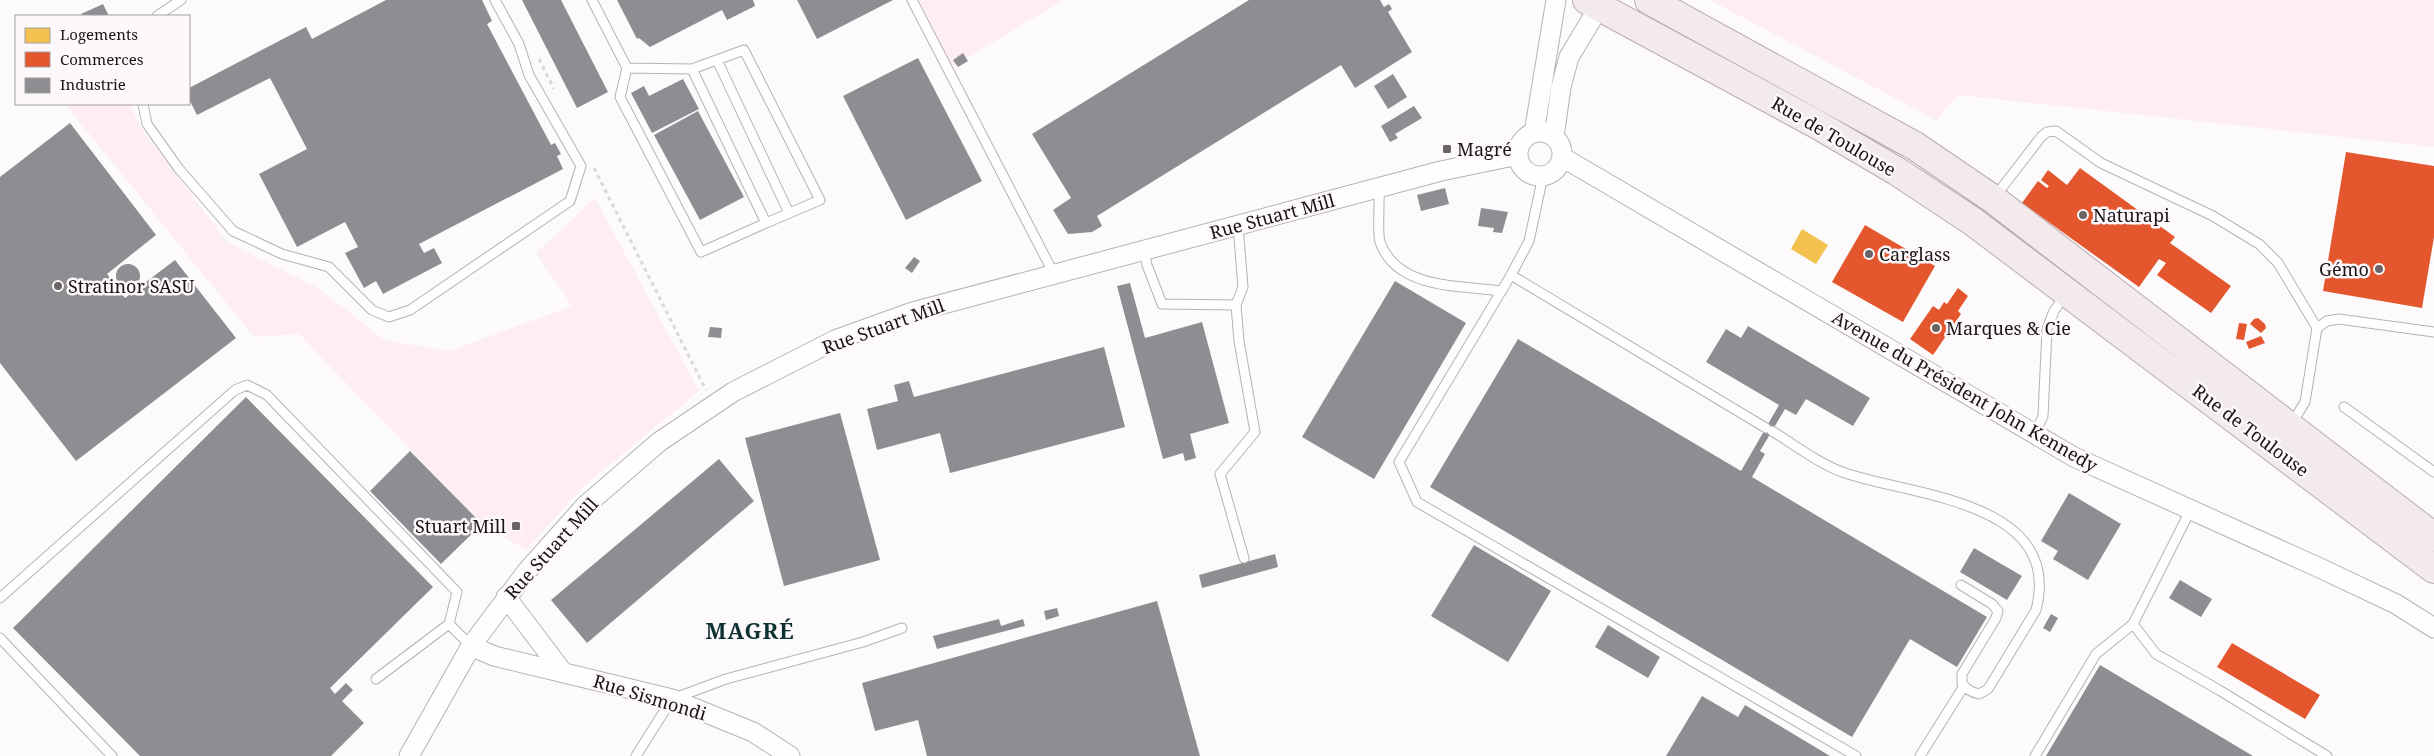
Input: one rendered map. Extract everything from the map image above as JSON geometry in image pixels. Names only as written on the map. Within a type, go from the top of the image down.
[{"type":"main road","name":"Rue de Toulouse","points":[[1648,0],[1915,146],[1993,199],[2101,282],[2434,569]]},
{"type":"main road","name":"Rue de Toulouse","points":[[1595,2],[1818,125],[1898,172],[1972,222],[2066,293],[2434,537]]},
{"type":"street","points":[[1534,133],[1556,0]]},
{"type":"street","points":[[1554,138],[1561,87],[1570,57],[1595,2]]},
{"type":"street","points":[[1534,133],[1548,134],[1554,138],[1559,143],[1562,157],[1556,169],[1544,176],[1529,174],[1523,169],[1518,155],[1522,141],[1534,133]]},
{"type":"street","name":"Rue Stuart Mill","points":[[409,756],[471,646],[506,597],[585,506],[659,442],[713,404],[835,340],[913,312],[1460,166],[1518,155]]},
{"type":"street","name":"Avenue du Président John Kennedy","points":[[1562,157],[2074,457],[2387,600],[2434,628]]},
{"type":"street","points":[[2066,293],[2101,282]]},
{"type":"street","points":[[506,597],[562,671]]},
{"type":"street","name":"Rue Sismondi","points":[[471,646],[494,656],[672,699],[753,732],[790,756]]},
{"type":"lane","points":[[158,15],[181,0]]},
{"type":"lane","points":[[143,105],[147,124],[179,169],[233,230],[282,254],[329,267],[372,310],[389,317],[410,310],[570,200],[581,166],[529,74],[519,44],[495,0]]},
{"type":"lane","points":[[592,0],[627,68],[620,96],[701,252],[820,200],[744,50],[692,69],[627,68]]},
{"type":"lane","points":[[912,0],[1054,274]]},
{"type":"lane","points":[[717,60],[789,214]]},
{"type":"lane","points":[[692,69],[766,223]]},
{"type":"lane","points":[[1993,199],[2040,137],[2047,132],[2056,131],[2101,163],[2213,216],[2259,244],[2278,263],[2317,328],[2305,402],[2282,437]]},
{"type":"lane","points":[[1544,176],[1529,241],[1511,275],[1399,462],[1418,502],[1856,756]]},
{"type":"lane","points":[[1379,188],[1379,241],[1398,270],[1418,280],[1502,290]]},
{"type":"lane","points":[[1238,225],[1243,287],[1236,305],[1239,341],[1255,432],[1220,474],[1244,558]]},
{"type":"lane","points":[[1144,250],[1147,265],[1162,304],[1236,305]]},
{"type":"lane","points":[[1511,275],[1769,430],[1844,472],[1901,486],[1983,511],[2010,528],[2023,540],[2033,555],[2040,582],[2040,596],[2036,610],[1988,689],[1979,694],[1969,692],[1962,684],[1962,674],[1996,618],[1998,611],[1992,604],[1961,585]]},
{"type":"lane","points":[[2034,435],[2043,416],[2047,329],[2054,311],[2066,293]]},
{"type":"lane","points":[[2317,328],[2327,321],[2339,318],[2434,332]]},
{"type":"lane","points":[[0,598],[235,390],[246,385],[267,395],[457,592],[449,624],[376,679]]},
{"type":"lane","points":[[2344,407],[2434,472]]},
{"type":"lane","points":[[2035,756],[2096,654],[2133,624],[2190,511]]},
{"type":"lane","points":[[449,624],[471,646]]},
{"type":"lane","points":[[2133,624],[2156,654],[2327,756]]},
{"type":"lane","points":[[636,756],[672,699],[726,679],[863,642],[902,628]]},
{"type":"lane","points":[[0,638],[112,756]]},
{"type":"lane","points":[[1920,756],[1964,686]]},
{"type":"path","points":[[536,53],[558,97]]},
{"type":"path","points":[[594,167],[713,404]]},
{"type":"shaded area","points":[[919,0],[1063,0],[952,67]]},
{"type":"shaded area","points":[[1710,0],[2434,0],[2434,147],[1958,95],[1936,120]]},
{"type":"shaded area","points":[[66,105],[130,105],[141,128],[227,242],[318,288],[384,340],[449,351],[572,306],[536,253],[595,198],[699,391],[584,486],[526,550],[482,524],[299,334],[254,337]]},
{"type":"building: Logements","points":[[1802,229],[1828,245],[1816,264],[1791,249]]},
{"type":"building: Commerces","points":[[2346,152],[2434,166],[2434,237],[2422,308],[2323,291]]},
{"type":"building: Commerces","points":[[2080,168],[2175,237],[2170,243],[2231,286],[2211,313],[2157,275],[2166,263],[2159,259],[2139,287],[2022,203],[2038,181],[2047,188],[2049,186],[2041,180],[2048,170],[2067,185]]},
{"type":"building: Commerces","points":[[1865,225],[1935,266],[1903,322],[1832,282]]},
{"type":"building: Commerces","points":[[1958,288],[1968,296],[1958,311],[1961,314],[1933,355],[1910,339],[1933,306],[1939,310],[1944,302],[1947,304]]},
{"type":"building: Commerces","points":[[2258,318],[2265,324],[2266,328],[2261,333],[2250,324],[2254,319]]},
{"type":"building: Commerces","points":[[2239,323],[2247,324],[2244,340],[2236,339]]},
{"type":"building: Commerces","points":[[2261,336],[2265,343],[2249,349],[2246,342]]},
{"type":"building: Commerces","points":[[2232,643],[2320,695],[2305,719],[2217,667]]},
{"type":"building: Industrie","points":[[386,0],[482,0],[492,21],[487,24],[551,145],[555,143],[561,154],[557,156],[563,169],[419,244],[424,253],[434,248],[442,263],[383,294],[376,281],[364,288],[345,253],[358,247],[345,222],[297,247],[259,174],[307,149],[270,78],[197,115],[190,101],[190,87],[306,27],[312,39]]},
{"type":"building: Industrie","points":[[522,0],[561,0],[608,92],[577,108]]},
{"type":"building: Industrie","points":[[617,0],[753,0],[755,6],[727,20],[722,10],[650,47],[639,38],[637,39]]},
{"type":"building: Industrie","points":[[797,0],[893,0],[817,39]]},
{"type":"building: Industrie","points":[[1249,0],[1380,0],[1384,7],[1389,4],[1392,9],[1388,12],[1412,52],[1355,88],[1341,65],[1097,216],[1102,226],[1092,232],[1068,234],[1053,210],[1071,198],[1032,134]]},
{"type":"building: Industrie","points":[[103,4],[108,15],[82,15]]},
{"type":"building: Industrie","points":[[963,53],[968,61],[958,67],[953,60]]},
{"type":"building: Industrie","points":[[918,58],[982,181],[906,220],[843,96]]},
{"type":"building: Industrie","points":[[1393,74],[1407,97],[1388,109],[1374,86]]},
{"type":"building: Industrie","points":[[683,79],[699,109],[652,133],[631,93],[644,86],[649,96]]},
{"type":"building: Industrie","points":[[1414,106],[1422,118],[1395,134],[1398,138],[1390,142],[1381,126]]},
{"type":"building: Industrie","points":[[698,111],[744,197],[700,220],[654,135]]},
{"type":"building: Industrie","name":"Stratinor SASU","points":[[70,123],[156,235],[107,274],[125,298],[175,260],[236,338],[76,461],[0,363],[0,177]]},
{"type":"building: Industrie","points":[[1445,188],[1449,204],[1421,211],[1417,195]]},
{"type":"building: Industrie","points":[[1481,208],[1508,212],[1502,233],[1493,232],[1494,228],[1478,226]]},
{"type":"building: Industrie","points":[[914,257],[920,261],[912,273],[905,268]]},
{"type":"building: Industrie","points":[[128,264],[137,267],[140,276],[137,285],[128,288],[119,285],[116,276],[119,267]]},
{"type":"building: Industrie","points":[[1395,281],[1466,323],[1374,479],[1302,437]]},
{"type":"building: Industrie","points":[[1130,283],[1145,338],[1202,322],[1229,423],[1190,434],[1196,458],[1185,461],[1183,453],[1163,459],[1117,286]]},
{"type":"building: Industrie","points":[[1748,326],[1870,398],[1853,426],[1806,399],[1796,415],[1785,409],[1760,451],[1765,454],[1752,477],[1987,617],[1957,667],[1910,639],[1852,737],[1430,487],[1518,339],[1741,471],[1779,405],[1706,362],[1726,329],[1741,338]]},
{"type":"building: Industrie","points":[[710,327],[722,328],[721,338],[708,337]]},
{"type":"building: Industrie","points":[[1104,347],[1125,427],[950,473],[940,433],[877,450],[867,409],[898,401],[894,385],[909,381],[914,397]]},
{"type":"building: Industrie","points":[[246,397],[433,587],[330,688],[335,694],[346,683],[353,690],[342,701],[364,723],[331,756],[140,756],[13,628]]},
{"type":"building: Industrie","points":[[840,413],[880,560],[784,586],[745,438]]},
{"type":"building: Industrie","points":[[410,451],[482,524],[441,564],[370,491]]},
{"type":"building: Industrie","points":[[719,459],[754,501],[587,643],[551,600]]},
{"type":"building: Industrie","points":[[2069,493],[2121,524],[2088,580],[2053,559],[2058,551],[2041,541]]},
{"type":"building: Industrie","points":[[1474,545],[1551,591],[1508,662],[1431,616]]},
{"type":"building: Industrie","points":[[1974,548],[2022,576],[2007,600],[1960,572]]},
{"type":"building: Industrie","points":[[1275,554],[1278,567],[1202,588],[1199,575]]},
{"type":"building: Industrie","points":[[2180,580],[2212,599],[2201,617],[2169,598]]},
{"type":"building: Industrie","points":[[1157,601],[1200,756],[927,756],[918,720],[875,731],[862,683]]},
{"type":"building: Industrie","points":[[1057,608],[1059,616],[1046,620],[1044,611]]},
{"type":"building: Industrie","points":[[2051,614],[2058,618],[2050,632],[2043,628]]},
{"type":"building: Industrie","points":[[999,619],[1001,626],[1023,619],[1025,626],[937,649],[933,636]]},
{"type":"building: Industrie","points":[[1608,625],[1660,657],[1648,678],[1595,647]]},
{"type":"building: Industrie","points":[[2100,665],[2253,756],[2046,756]]},
{"type":"building: Industrie","points":[[1702,696],[1738,717],[1745,705],[1830,756],[1666,756]]},
{"type":"place","name":"Magré","points":[[1447,149]]},
{"type":"place","name":"Naturapi","points":[[2083,215]]},
{"type":"place","name":"Carglass","points":[[1869,254]]},
{"type":"place","name":"Gémo","points":[[2379,269]]},
{"type":"place","name":"Stratinor SASU","points":[[58,286]]},
{"type":"place","name":"Marques & Cie","points":[[1936,328]]},
{"type":"place","name":"Stuart Mill","points":[[516,526]]},
{"type":"district","name":"MAGRÉ","points":[[750,630]]}]
